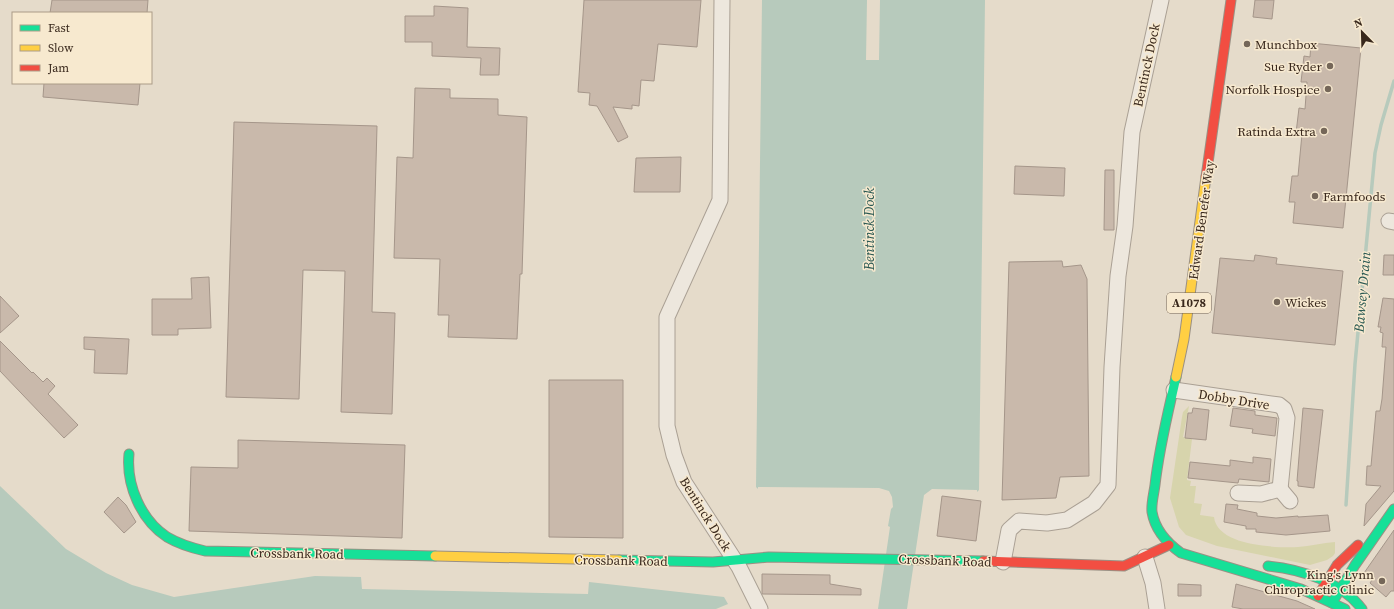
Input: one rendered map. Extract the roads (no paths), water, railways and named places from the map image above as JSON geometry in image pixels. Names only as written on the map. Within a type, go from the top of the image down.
[{"type":"street","name":"Bentinck Dock","points":[[722,0],[720,200],[667,317],[667,426],[674,455],[684,482],[734,560],[760,609]]},
{"type":"street","name":"Bentinck Dock","points":[[1003,562],[1009,530],[1019,521],[1047,523],[1067,520],[1094,503],[1108,485],[1113,352],[1118,276],[1125,226],[1132,132],[1161,0]]},
{"type":"street","name":"Edward Benefer Way","points":[[1231,0],[1184,339],[1158,460],[1152,512],[1162,536],[1169,545],[1181,553],[1194,559],[1221,564],[1318,596]]},
{"type":"street","name":"Dobby Drive","points":[[1174,390],[1282,407],[1288,418],[1280,489]]},
{"type":"street","name":"Crossbank Road","points":[[129,454],[126,465],[129,484],[141,506],[156,528],[167,537],[192,548],[205,551],[713,562],[769,557],[882,558],[1124,566],[1169,545]]},
{"type":"street","points":[[1238,493],[1261,494],[1280,489],[1290,501]]},
{"type":"street","points":[[1332,603],[1339,590],[1394,509]]},
{"type":"street","points":[[1318,596],[1337,565],[1388,517]]},
{"type":"street","points":[[1145,557],[1153,583],[1157,609]]},
{"type":"street","name":"Edward Benefer Way","points":[[1221,564],[1272,566],[1300,573],[1326,583],[1352,597],[1362,609]]},
{"type":"street","name":"A1078","points":[[1318,596],[1345,609]]},
{"type":"water","points":[[762,0],[867,0],[866,60],[879,60],[880,0],[985,0],[979,490],[977,492],[977,490],[932,489],[924,495],[907,609],[878,609],[890,527],[888,526],[891,509],[893,507],[892,497],[889,491],[879,488],[758,487],[758,489],[756,487]]},
{"type":"water","points":[[0,486],[66,549],[106,573],[132,585],[174,597],[315,576],[361,577],[362,589],[588,594],[589,582],[724,597],[728,604],[716,609],[0,609]]},
{"type":"waterway","name":"Bawsey Drain","points":[[1346,505],[1355,364],[1375,153],[1381,125],[1394,81]]},
{"type":"place","name":"Munchbox","points":[[1247,44]]},
{"type":"place","name":"Sue Ryder","points":[[1330,66]]},
{"type":"place","name":"Norfolk Hospice","points":[[1328,89]]},
{"type":"place","name":"Ratinda Extra","points":[[1324,131]]},
{"type":"place","name":"Farmfoods","points":[[1315,196]]},
{"type":"place","name":"Wickes","points":[[1277,302]]},
{"type":"place","name":"King's Lynn Chiropractic Clinic","points":[[1382,581]]}]
